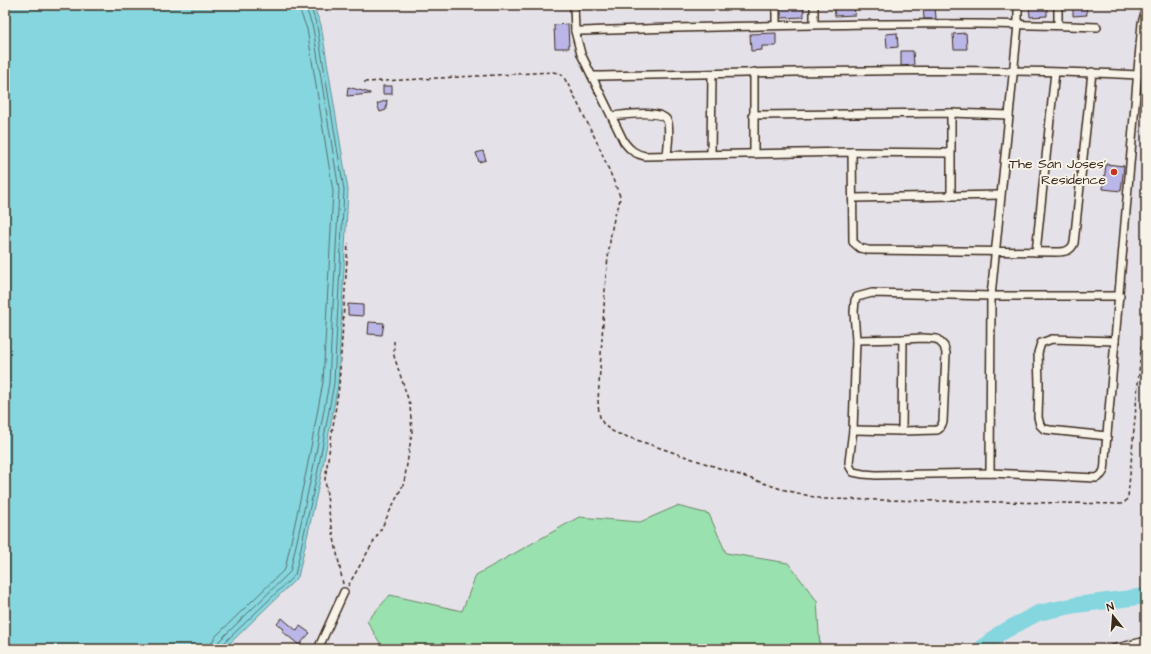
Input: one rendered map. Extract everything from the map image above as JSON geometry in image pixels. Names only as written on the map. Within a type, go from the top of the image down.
[{"type":"street","points":[[574,5],[575,31],[581,54],[624,142],[636,154],[645,156],[852,152],[950,153]]},
{"type":"street","points":[[776,5],[776,25]]},
{"type":"street","points":[[814,5],[814,24]]},
{"type":"street","points":[[990,473],[991,296],[1000,195],[1014,71],[1018,25],[1018,5]]},
{"type":"street","points":[[1058,5],[1058,26]]},
{"type":"street","points":[[1120,296],[991,296],[872,293],[857,297],[855,300],[854,312],[856,340],[853,430],[849,462],[853,472],[876,475],[990,473],[1091,478],[1100,477],[1104,470],[1120,296],[1142,23],[1146,9]]},
{"type":"street","points":[[575,31],[814,24],[1097,27]]},
{"type":"street","points":[[592,76],[754,72],[1014,71],[1138,74]]},
{"type":"street","points":[[754,72],[754,154]]},
{"type":"street","points":[[1036,252],[1055,72]]},
{"type":"street","points":[[852,152],[854,198],[853,242],[860,248],[868,250],[1063,252],[1072,248],[1074,243],[1092,72]]},
{"type":"street","points":[[711,154],[712,74]]},
{"type":"street","points":[[753,115],[951,113],[1009,115]]},
{"type":"street","points":[[951,113],[951,195]]},
{"type":"street","points":[[612,116],[650,114],[660,115],[665,118],[668,123],[667,155]]},
{"type":"street","points":[[854,198],[1000,195]]},
{"type":"street","points":[[902,431],[903,339]]},
{"type":"street","points":[[853,430],[932,431],[940,428],[943,422],[946,353],[944,346],[937,339],[856,340]]},
{"type":"street","points":[[1107,436],[1050,430],[1044,429],[1040,425],[1038,417],[1038,353],[1041,343],[1052,339],[1115,341]]},
{"type":"street","points":[[318,649],[344,592]]},
{"type":"street","points":[[1113,649],[1146,641]]},
{"type":"path","points":[[364,82],[553,72],[562,76],[570,88],[598,144],[620,196],[611,233],[606,274],[598,401],[601,422],[608,429],[616,433],[781,489],[830,500],[1121,504],[1125,502],[1128,496],[1146,294]]},
{"type":"path","points":[[344,592],[329,512],[325,479],[339,386],[348,243]]},
{"type":"path","points":[[344,592],[381,529],[404,483],[412,432],[410,406],[394,356],[394,341]]},
{"type":"green space","points":[[677,506],[709,514],[726,553],[788,563],[817,601],[820,649],[381,649],[380,643],[367,621],[390,595],[462,611],[476,575],[579,517],[640,522]]},
{"type":"water","points":[[5,5],[313,5],[321,25],[348,190],[338,384],[322,471],[298,577],[224,649],[5,649]]},
{"type":"building","points":[[803,5],[804,17],[781,18],[781,6]]},
{"type":"building","points":[[834,5],[854,5],[855,15],[835,16]]},
{"type":"building","points":[[935,5],[936,19],[924,19],[923,6]]},
{"type":"building","points":[[1029,5],[1047,5],[1047,16],[1030,17]]},
{"type":"building","points":[[1073,5],[1086,5],[1087,15],[1073,16]]},
{"type":"building","points":[[568,24],[569,48],[555,48],[554,25]]},
{"type":"building","points":[[776,33],[776,46],[762,46],[762,50],[751,51],[750,34]]},
{"type":"building","points":[[897,33],[898,47],[887,48],[886,34]]},
{"type":"building","points":[[966,33],[967,49],[954,49],[953,34]]},
{"type":"building","points":[[901,51],[913,51],[914,65],[901,66]]},
{"type":"building","points":[[383,86],[392,86],[392,94],[383,94]]},
{"type":"building","points":[[348,87],[370,93],[370,94],[347,96]]},
{"type":"building","points":[[387,100],[386,110],[380,112],[377,104]]},
{"type":"building","points":[[483,151],[486,160],[479,162],[476,153]]},
{"type":"building","name":"The San Joses' Residence","points":[[1106,164],[1124,166],[1121,191],[1103,189]]},
{"type":"building","points":[[348,304],[363,305],[363,316],[348,315]]},
{"type":"building","points":[[369,322],[384,323],[382,335],[368,334]]},
{"type":"building","points":[[282,618],[297,631],[300,626],[310,633],[299,645],[282,631],[284,629],[277,624]]},
{"type":"waterway","points":[[981,649],[999,634],[1038,613],[1076,605],[1146,596]]},
{"type":"place","name":"The San Joses' Residence","points":[[1114,172]]}]
